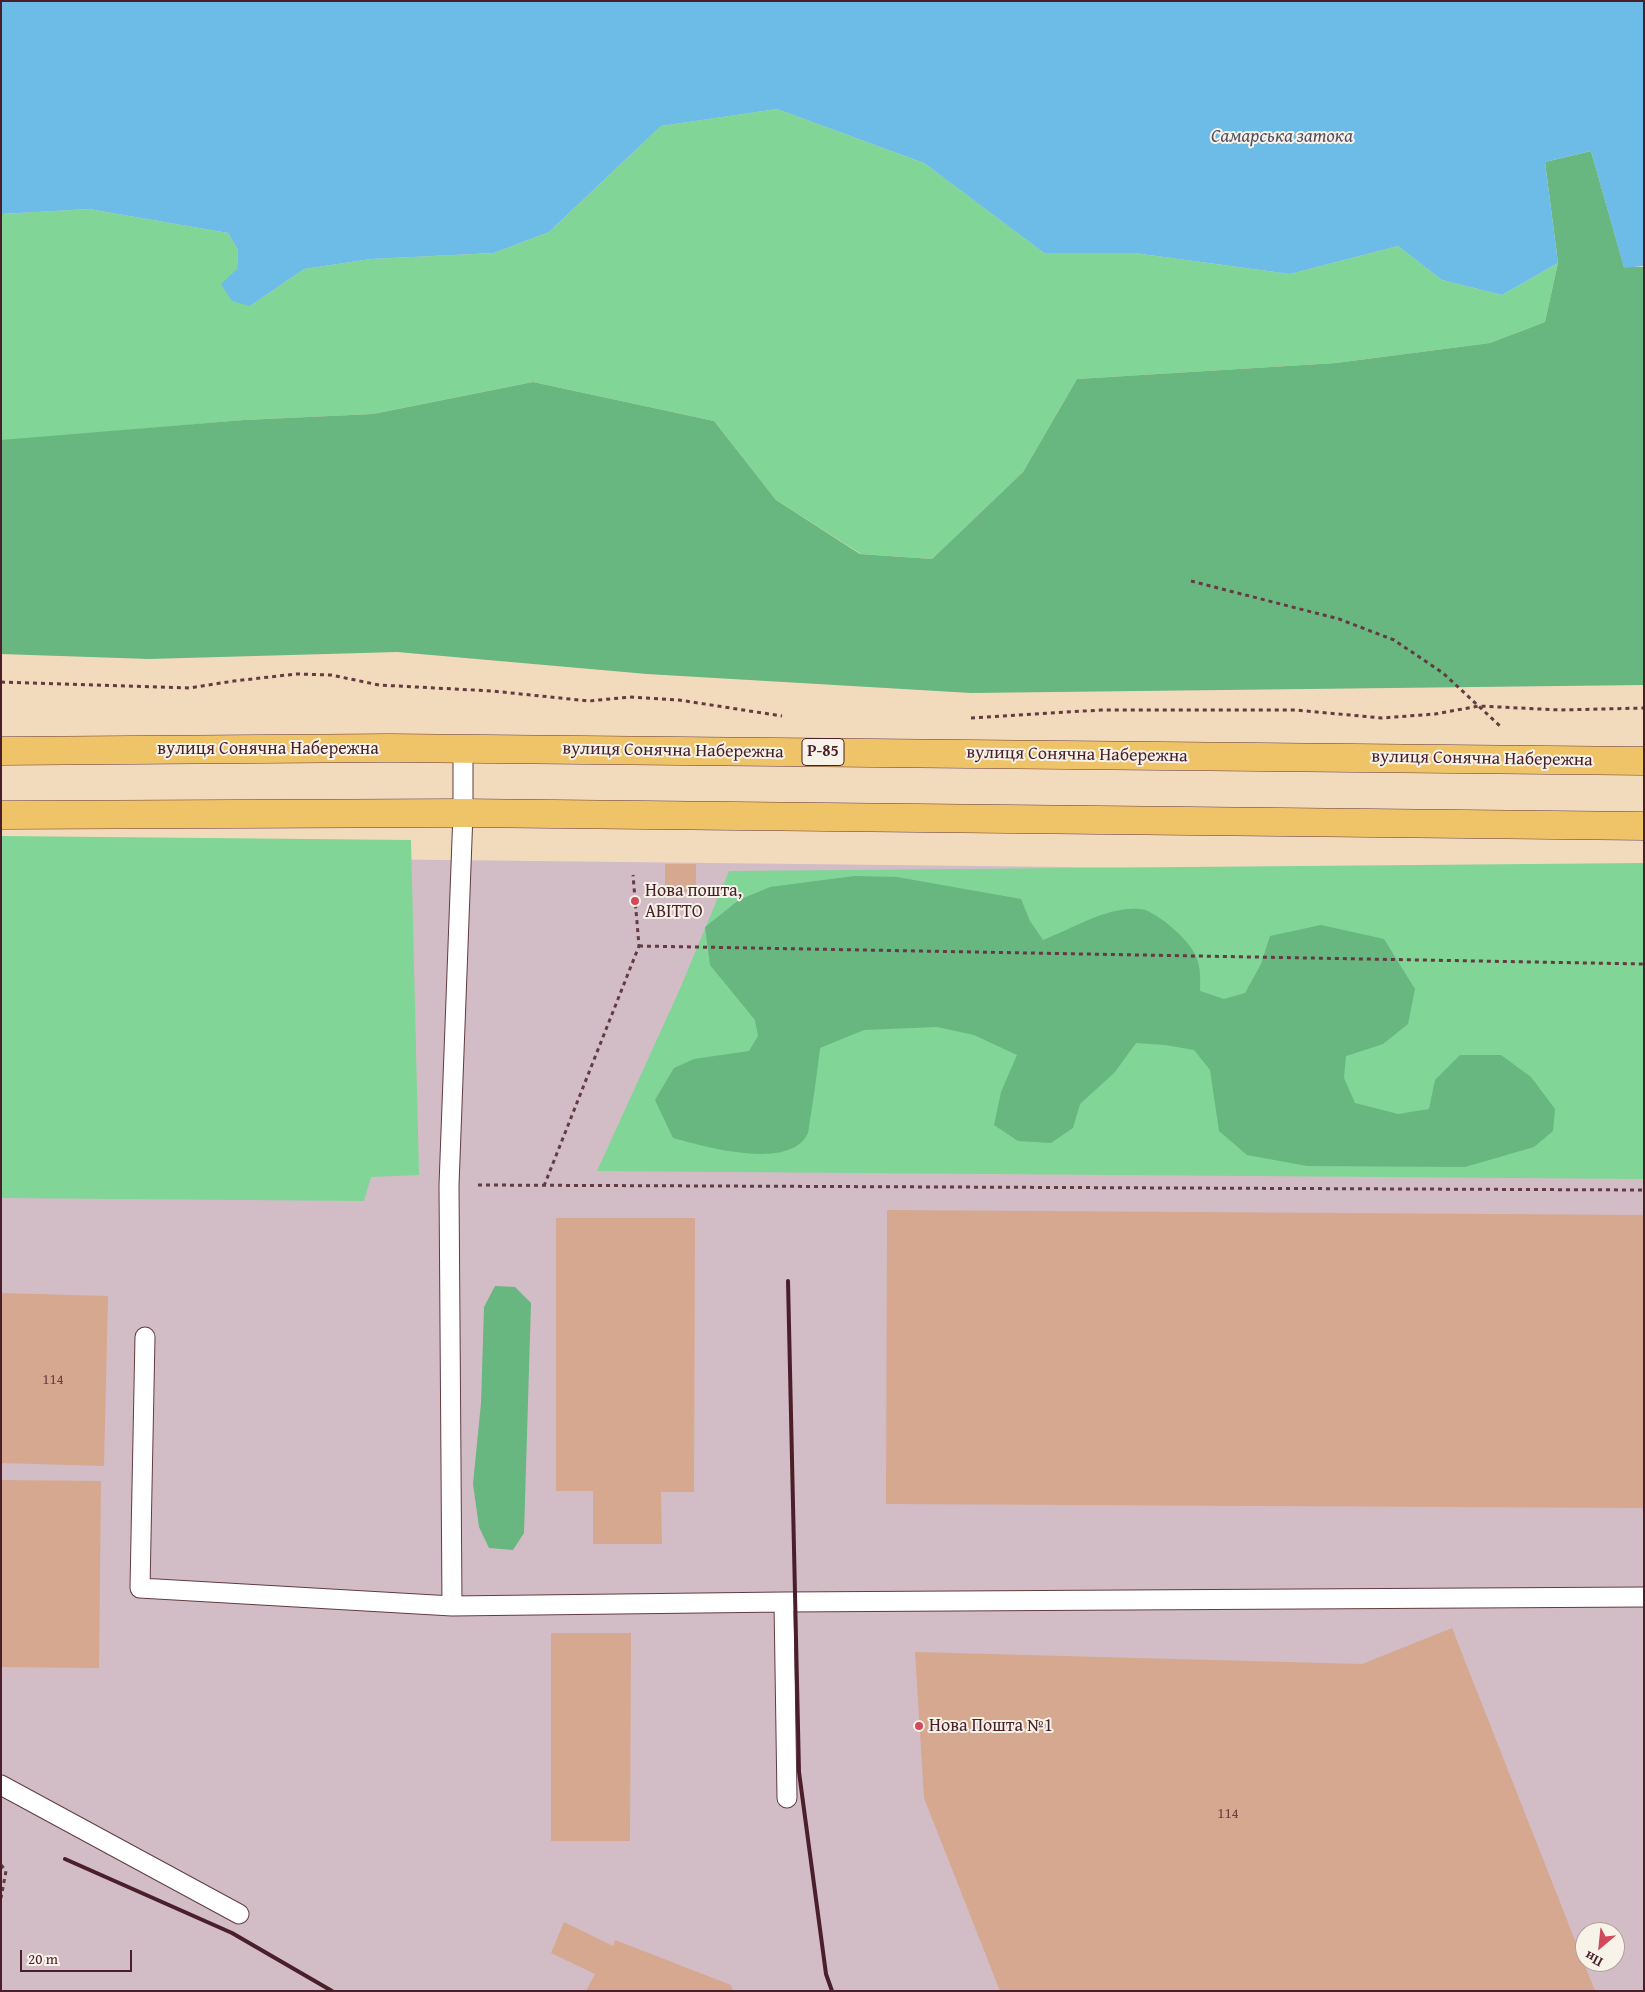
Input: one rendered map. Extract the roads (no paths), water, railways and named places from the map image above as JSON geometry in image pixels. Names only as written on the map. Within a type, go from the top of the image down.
[{"type":"main road","name":"вулиця Сонячна Набережна","points":[[1,751],[462,749],[1644,761]]},
{"type":"main road","points":[[1,815],[463,813],[1644,826]]},
{"type":"lane","points":[[452,1606],[449,1185],[463,813],[462,749]]},
{"type":"lane","points":[[145,1337],[140,1588],[452,1606],[1644,1597]]},
{"type":"lane","points":[[784,1602],[787,1798]]},
{"type":"lane","points":[[1,1785],[239,1914]]},
{"type":"water","name":"Самарська затока","points":[[1,1],[1644,1],[1644,266],[1624,268],[1591,151],[1545,162],[1558,263],[1502,295],[1442,280],[1398,246],[1290,274],[1134,253],[1044,253],[924,163],[777,109],[661,126],[549,232],[494,253],[371,259],[304,269],[250,306],[232,301],[221,284],[237,269],[238,250],[228,233],[89,209],[1,214]]},
{"type":"railway","points":[[788,1281],[799,1772],[826,1974],[832,1991]]},
{"type":"railway","points":[[65,1859],[232,1933],[332,1991]]},
{"type":"place","name":"Нова пошта, АВІТТО","points":[[635,901]]},
{"type":"place","name":"Нова Пошта №1","points":[[919,1726]]}]
